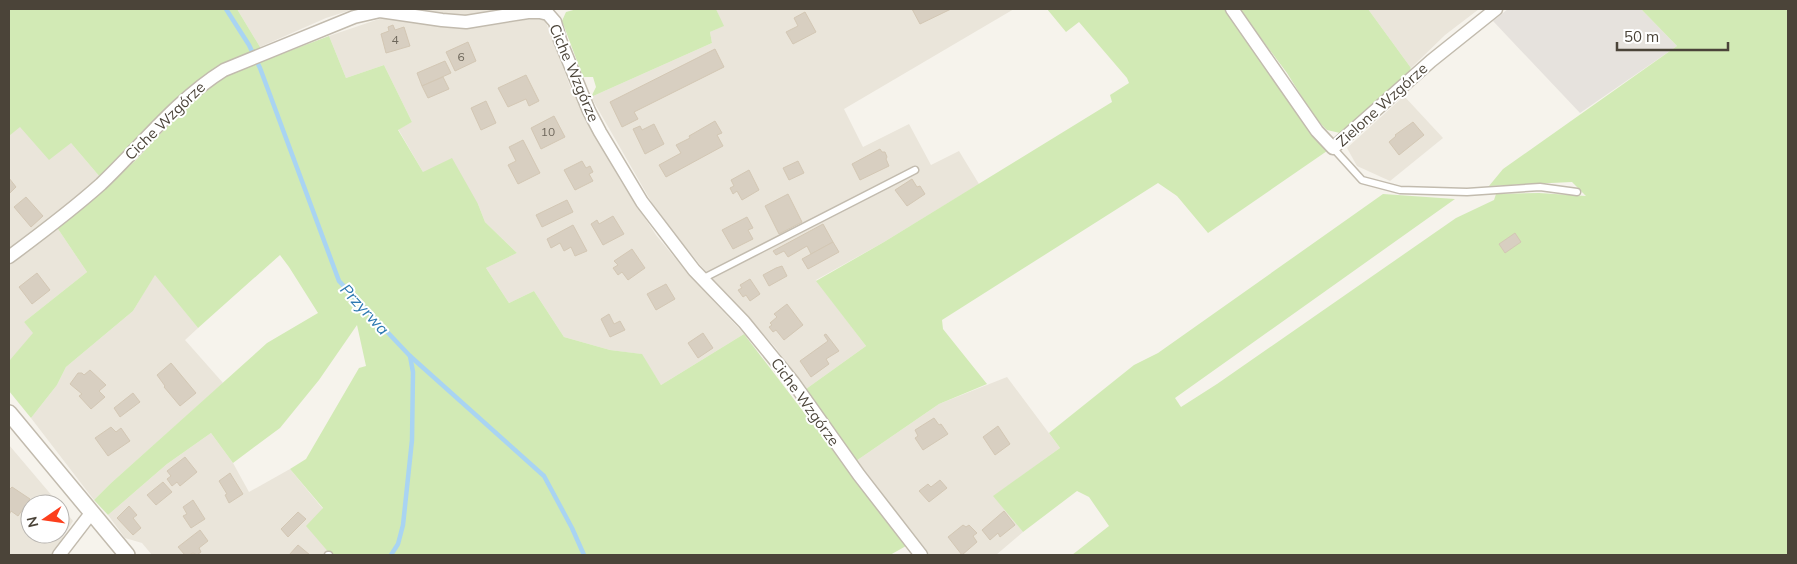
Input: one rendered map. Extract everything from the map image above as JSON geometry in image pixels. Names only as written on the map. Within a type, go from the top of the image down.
[{"type":"street","name":"Zielone Wzgórze","points":[[1232,9],[1317,131],[1333,148],[1431,61],[1496,9]]},
{"type":"street","name":"Ciche Wzgórze","points":[[9,257],[94,190],[189,96],[208,80],[224,70],[354,17],[380,10],[466,22],[528,12],[553,11],[560,40],[589,111],[642,202],[668,238],[702,279],[744,322],[788,375],[858,475],[921,555]]},
{"type":"street","points":[[9,412],[127,555]]},
{"type":"street","points":[[59,555],[92,512]]},
{"type":"lane","points":[[1333,148],[1362,180],[1400,190],[1467,192],[1540,187],[1577,192]]},
{"type":"lane","points":[[702,279],[915,170]]},
{"type":"shaded area","points":[[237,9],[354,9],[326,18],[260,47]]},
{"type":"shaded area","points":[[405,9],[515,9],[461,16]]},
{"type":"shaded area","points":[[716,9],[1014,9],[844,109],[863,147],[909,124],[931,165],[959,151],[979,184],[884,242],[816,280],[866,346],[806,389],[775,347],[701,266],[656,210],[591,97],[712,43],[710,32],[723,26]]},
{"type":"shaded area","points":[[1368,9],[1479,9],[1445,35],[1411,68]]},
{"type":"shaded area","points":[[1508,9],[1641,9],[1677,46],[1580,113],[1493,21]]},
{"type":"shaded area","points":[[382,18],[473,28],[538,18],[545,20],[570,86],[620,180],[656,235],[690,276],[744,334],[661,385],[641,354],[610,350],[564,337],[534,291],[509,303],[486,268],[517,253],[485,222],[478,204],[423,172],[398,129],[412,122],[384,65],[346,78],[329,36]]},
{"type":"shaded area","points":[[1404,96],[1443,138],[1390,181],[1357,166],[1347,148]]},
{"type":"shaded area","points":[[19,126],[71,143],[100,177],[9,251],[9,136]]},
{"type":"shaded area","points":[[56,226],[87,272],[24,322],[34,333],[9,361],[9,263]]},
{"type":"shaded area","points":[[155,274],[198,328],[185,340],[223,383],[94,500],[31,418],[57,385],[66,367],[133,311]]},
{"type":"shaded area","points":[[1007,377],[1060,448],[994,496],[1023,532],[996,555],[930,555],[856,461],[939,404]]},
{"type":"shaded area","points":[[211,433],[233,463],[249,492],[290,469],[323,509],[331,555],[152,555],[142,543],[125,538],[108,515],[167,464]]},
{"type":"shaded area","points":[[9,445],[51,494],[20,494],[20,544],[59,544],[52,555],[9,555]]},
{"type":"green space","points":[[9,9],[237,9],[260,47],[260,51],[158,121],[130,145],[100,177],[71,143],[49,160],[20,127],[9,136]]},
{"type":"green space","points":[[577,9],[716,9],[724,26],[710,32],[712,43],[591,97],[596,87],[593,77],[583,77],[562,21],[566,12]]},
{"type":"green space","points":[[1047,9],[1225,9],[1291,104],[1327,151],[1208,233],[1177,196],[1158,183],[942,320],[943,329],[987,384],[939,404],[856,461],[806,389],[866,346],[816,281],[884,242],[1112,102],[1110,95],[1129,83],[1127,78],[1079,22],[1066,32]]},
{"type":"green space","points":[[1239,9],[1368,9],[1411,68],[1408,73],[1340,133],[1327,130],[1315,118],[1287,73]]},
{"type":"green space","points":[[1641,9],[1788,9],[1788,555],[1072,555],[1109,526],[1089,497],[1077,491],[1023,532],[993,496],[1060,448],[1049,433],[1134,365],[1158,353],[1383,194],[1455,199],[1175,398],[1181,407],[1456,218],[1494,200],[1496,194],[1539,193],[1586,196],[1572,182],[1489,186],[1503,169],[1677,46]]},
{"type":"green space","points":[[329,36],[346,78],[384,65],[412,122],[398,130],[423,172],[452,158],[478,204],[485,222],[517,253],[486,268],[509,303],[534,291],[564,337],[610,350],[642,354],[661,385],[744,334],[906,546],[890,555],[331,555],[306,526],[323,508],[290,469],[306,459],[359,368],[366,366],[357,325],[319,380],[280,428],[233,463],[211,433],[167,464],[108,515],[94,500],[110,484],[267,343],[318,313],[280,255],[198,328],[155,275],[133,311],[66,367],[57,385],[31,418],[9,391],[9,361],[33,333],[24,322],[87,272],[56,226],[96,197],[137,159],[192,100],[218,80],[239,70]]},
{"type":"building","points":[[912,9],[951,9],[920,24]]},
{"type":"building","points":[[805,12],[816,32],[793,44],[786,32],[798,26],[794,18]]},
{"type":"building","points":[[393,25],[395,30],[404,27],[410,46],[386,53],[381,34],[389,31],[388,27]]},
{"type":"building","points":[[468,42],[476,61],[455,71],[446,52]]},
{"type":"building","points":[[715,49],[724,67],[634,112],[638,119],[622,127],[610,102]]},
{"type":"building","points":[[445,61],[451,73],[422,86],[417,73]]},
{"type":"building","points":[[526,75],[539,101],[529,106],[526,99],[508,107],[498,88]]},
{"type":"building","points":[[443,77],[449,89],[428,98],[422,86]]},
{"type":"building","points":[[486,101],[496,123],[481,130],[471,108]]},
{"type":"building","points":[[554,116],[565,137],[541,149],[531,128]]},
{"type":"building","points":[[715,121],[722,133],[717,135],[723,146],[666,177],[659,165],[681,153],[676,145]]},
{"type":"building","points":[[1413,122],[1424,135],[1399,155],[1389,142],[1395,135]]},
{"type":"building","points":[[654,124],[664,144],[645,154],[633,129],[640,126],[642,130]]},
{"type":"building","points":[[523,140],[540,173],[518,184],[508,165],[516,161],[509,147]]},
{"type":"building","points":[[880,149],[882,152],[885,152],[889,166],[860,180],[852,164]]},
{"type":"building","points":[[582,161],[586,168],[590,166],[593,172],[589,174],[593,181],[575,190],[564,170]]},
{"type":"building","points":[[798,161],[804,173],[789,180],[783,168]]},
{"type":"building","points":[[749,170],[759,190],[742,200],[737,191],[733,194],[730,188],[734,186],[731,180]]},
{"type":"building","points":[[9,178],[16,187],[9,194]]},
{"type":"building","points":[[912,179],[925,194],[907,206],[895,190]]},
{"type":"building","points":[[788,194],[802,222],[779,234],[765,206]]},
{"type":"building","points":[[26,197],[43,216],[31,227],[14,207]]},
{"type":"building","points":[[567,200],[573,212],[542,227],[536,215]]},
{"type":"building","points":[[613,216],[624,234],[603,245],[591,224],[597,220],[599,224]]},
{"type":"building","points":[[747,217],[753,228],[748,230],[753,239],[733,249],[722,230]]},
{"type":"building","points":[[823,224],[833,242],[811,254],[807,246],[788,257],[784,251],[776,255],[773,251]]},
{"type":"building","points":[[573,225],[587,251],[575,256],[571,247],[564,251],[560,243],[551,248],[547,239]]},
{"type":"building","points":[[1515,233],[1521,242],[1505,253],[1499,244]]},
{"type":"building","points":[[833,242],[839,252],[808,269],[802,259]]},
{"type":"building","points":[[632,249],[645,268],[628,280],[622,272],[618,275],[613,268],[618,265],[614,261]]},
{"type":"building","points":[[782,266],[787,276],[769,286],[763,275]]},
{"type":"building","points":[[37,273],[50,290],[32,304],[19,287]]},
{"type":"building","points":[[750,279],[760,294],[750,301],[746,295],[743,297],[738,290],[742,288],[740,285]]},
{"type":"building","points":[[666,284],[675,299],[656,310],[647,294]]},
{"type":"building","points":[[787,304],[803,325],[784,340],[776,330],[773,332],[769,327],[772,325],[770,323],[777,317],[774,314]]},
{"type":"building","points":[[609,314],[614,324],[620,321],[625,330],[610,337],[601,319]]},
{"type":"building","points":[[703,333],[713,348],[698,358],[688,343]]},
{"type":"building","points":[[826,334],[839,351],[826,359],[829,364],[811,377],[800,361],[828,341],[824,335]]},
{"type":"building","points":[[171,363],[196,393],[180,406],[164,387],[157,375]]},
{"type":"building","points":[[90,370],[106,385],[99,391],[105,397],[91,409],[79,396],[82,394],[70,384],[78,373],[84,375]]},
{"type":"building","points":[[133,393],[140,402],[120,417],[114,408]]},
{"type":"building","points":[[934,418],[948,434],[923,450],[915,438],[918,436],[915,430]]},
{"type":"building","points":[[998,426],[1010,444],[995,455],[983,437]]},
{"type":"building","points":[[111,427],[116,432],[121,428],[130,441],[108,456],[95,438]]},
{"type":"building","points":[[185,457],[197,472],[180,486],[177,482],[172,486],[167,479],[171,476],[167,471]]},
{"type":"building","points":[[230,473],[243,494],[229,503],[225,495],[227,494],[219,481]]},
{"type":"building","points":[[940,480],[947,488],[929,502],[919,491],[928,484],[931,487]]},
{"type":"building","points":[[163,482],[172,492],[156,505],[147,495]]},
{"type":"building","points":[[12,487],[22,494],[20,494],[20,513],[18,516],[11,511],[9,515],[9,490]]},
{"type":"building","points":[[193,500],[205,519],[191,528],[183,516],[187,514],[183,507]]},
{"type":"building","points":[[129,506],[137,515],[133,518],[141,528],[133,535],[117,518]]},
{"type":"building","points":[[1004,511],[1015,525],[1000,537],[998,533],[990,540],[982,530]]},
{"type":"building","points":[[298,512],[306,519],[288,537],[281,529]]},
{"type":"building","points":[[963,525],[966,527],[969,525],[977,533],[973,536],[977,542],[962,555],[948,537]]},
{"type":"building","points":[[200,530],[208,541],[199,548],[201,552],[197,555],[193,553],[185,555],[178,547]]},
{"type":"building","points":[[298,545],[310,555],[289,555]]},
{"type":"waterway","name":"Przyrwa","points":[[226,9],[249,45],[260,68],[339,281],[410,356],[544,476],[584,555]]},
{"type":"waterway","points":[[391,555],[398,544],[403,525],[412,440],[413,372],[410,356]]}]
